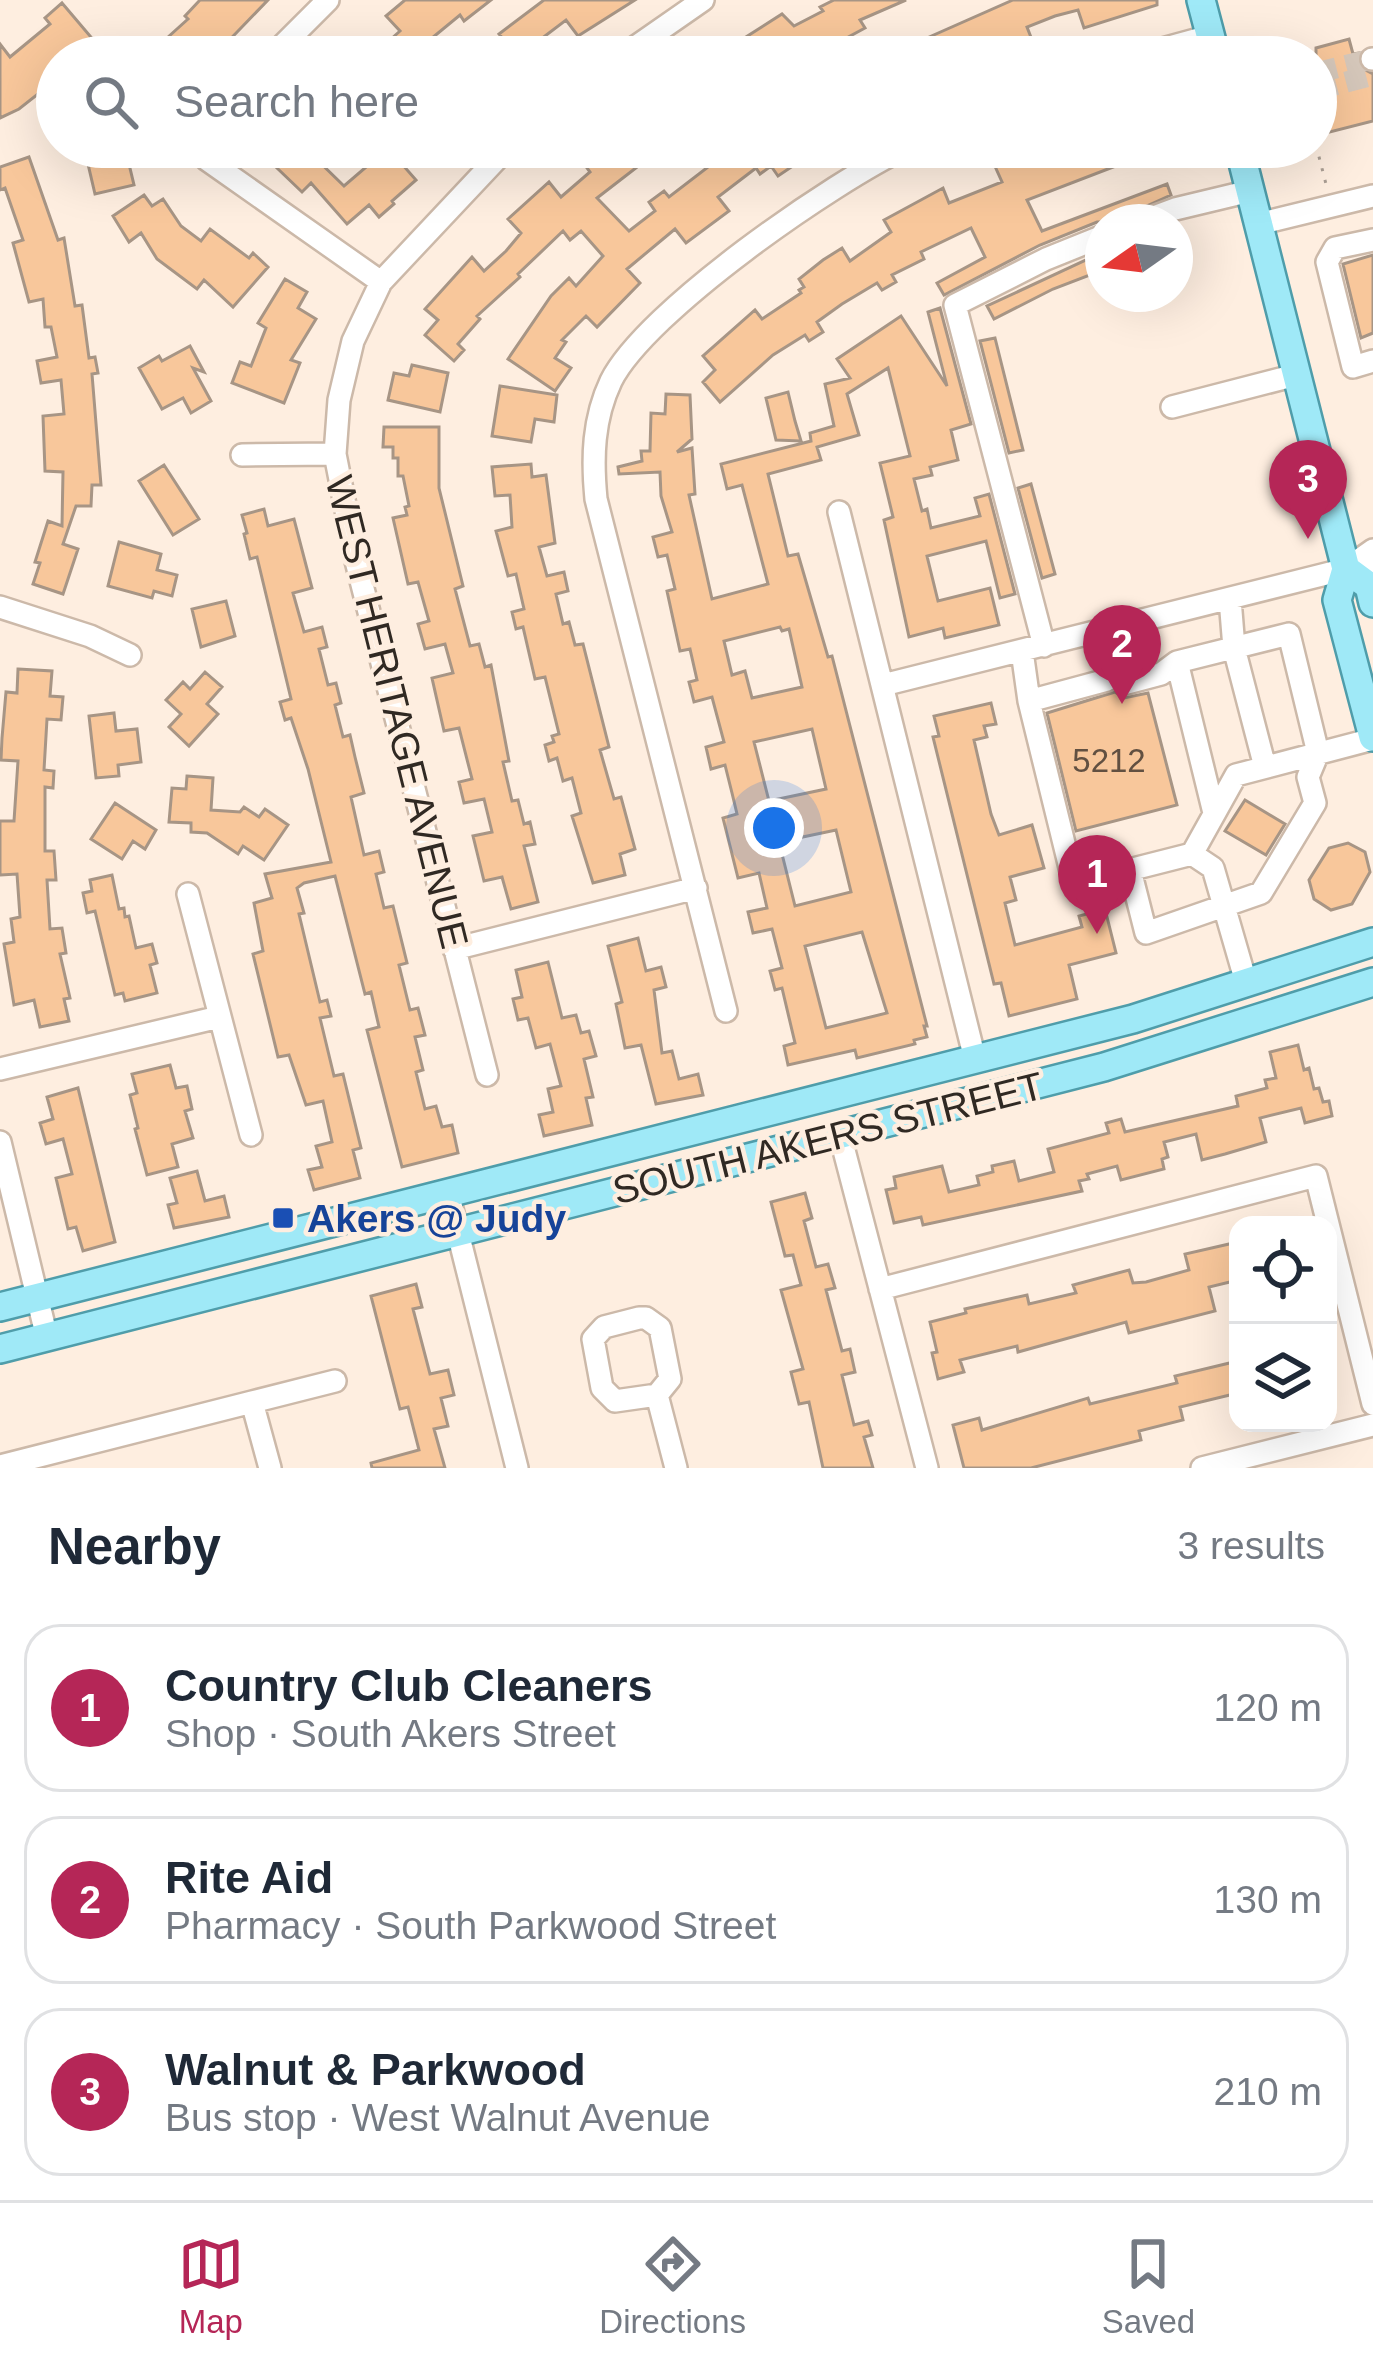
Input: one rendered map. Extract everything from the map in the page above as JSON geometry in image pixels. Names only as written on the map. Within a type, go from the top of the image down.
[{"type":"main road","points":[[1201,0],[1210,36]]},
{"type":"main road","points":[[1244,168],[1296,375],[1373,602]]},
{"type":"main road","points":[[1360,570],[1337,600],[1373,738]]},
{"type":"main road","name":"SOUTH AKERS STREET","points":[[0,1307],[1154,1013],[1373,942]]},
{"type":"main road","name":"SOUTH AKERS STREET","points":[[0,1349],[1144,1056],[1373,982]]},
{"type":"main road","points":[[840,1135],[894,1103],[956,1086],[968,1078],[975,1058]]},
{"type":"street","points":[[293,36],[328,0]]},
{"type":"street","points":[[651,36],[703,0]]},
{"type":"street","points":[[219,168],[381,282]]},
{"type":"street","name":"WEST HERITAGE AVENUE","points":[[487,1075],[356,561],[335,454],[339,400],[353,341],[381,282],[488,168]]},
{"type":"street","points":[[726,1011],[596,499],[592,463],[597,421],[612,380],[636,344],[718,272],[802,209],[871,168]]},
{"type":"street","points":[[1193,205],[1250,191]]},
{"type":"street","points":[[1258,224],[1373,196]]},
{"type":"street","points":[[1363,364],[1327,262],[1336,248],[1373,239]]},
{"type":"street","points":[[1085,244],[955,305],[1033,649],[1029,700],[1074,884],[1192,854],[1236,775],[1373,738]]},
{"type":"street","points":[[1172,407],[1296,375]]},
{"type":"street","points":[[242,455],[335,454]]},
{"type":"street","points":[[839,512],[975,1058]]},
{"type":"street","points":[[883,685],[1360,570],[1373,550]]},
{"type":"street","points":[[1230,598],[1234,648],[1265,767]]},
{"type":"street","points":[[0,607],[90,636],[130,655]]},
{"type":"street","points":[[1029,700],[1162,674],[1177,662],[1289,634],[1318,753],[1308,777],[1315,803],[1261,893],[1146,933],[1130,870]]},
{"type":"street","points":[[1177,662],[1214,813]]},
{"type":"street","points":[[1192,854],[1213,868],[1246,982]]},
{"type":"street","points":[[454,950],[696,888]]},
{"type":"street","points":[[188,894],[251,1135]]},
{"type":"street","points":[[0,1069],[219,1017]]},
{"type":"street","points":[[840,1135],[927,1468]]},
{"type":"street","points":[[0,1142],[47,1338]]},
{"type":"street","points":[[880,1289],[1316,1176],[1373,1404]]},
{"type":"street","points":[[448,1193],[517,1468]]},
{"type":"street","points":[[639,1318],[655,1322],[671,1371],[667,1386],[657,1395],[625,1402],[607,1396],[592,1349],[597,1331],[639,1318]]},
{"type":"street","points":[[0,1466],[82,1457],[252,1402],[335,1381]]},
{"type":"street","points":[[657,1395],[676,1468]]},
{"type":"street","points":[[252,1402],[270,1468]]},
{"type":"street","points":[[1202,1468],[1373,1425]]},
{"type":"path","points":[[1322,168],[1326,184]]},
{"type":"building","points":[[200,0],[268,0],[233,36],[169,36],[188,19],[185,16]]},
{"type":"building","points":[[405,0],[491,0],[464,21],[460,15],[434,36],[394,36],[400,31],[386,16]]},
{"type":"building","points":[[544,0],[635,0],[578,36],[566,20],[545,36],[499,34]]},
{"type":"building","points":[[834,0],[906,0],[860,20],[865,28],[850,36],[748,36],[782,14],[794,26],[823,11],[820,7]]},
{"type":"building","points":[[1013,0],[1157,0],[1157,5],[1084,28],[1078,10],[1027,27],[1030,36],[932,36]]},
{"type":"building","points":[[62,3],[90,36],[36,36],[36,96],[0,118],[0,44],[10,57],[50,24],[45,18]]},
{"type":"building","points":[[1349,39],[1353,54],[1359,53],[1360,67],[1373,74],[1373,121],[1337,130],[1337,42]]},
{"type":"building","points":[[29,157],[58,240],[64,238],[75,306],[82,305],[89,358],[95,357],[98,373],[92,374],[101,485],[92,485],[91,506],[76,506],[63,544],[78,549],[63,594],[33,584],[48,521],[62,526],[63,472],[45,471],[43,416],[64,414],[61,380],[41,383],[37,361],[57,357],[51,327],[45,327],[43,299],[29,302],[13,243],[23,240],[5,188],[0,190],[0,167]]},
{"type":"building","points":[[89,168],[130,168],[134,185],[95,194]]},
{"type":"building","points":[[277,168],[326,168],[344,186],[365,168],[405,168],[416,180],[379,217],[369,205],[347,224],[311,183],[302,192]]},
{"type":"building","points":[[587,168],[636,168],[597,198],[629,231],[655,211],[649,202],[664,191],[669,197],[707,168],[756,168],[718,197],[729,211],[686,243],[675,229],[627,269],[640,283],[597,327],[586,316],[562,340],[566,342],[555,358],[571,368],[555,391],[508,359],[551,296],[569,278],[576,286],[603,256],[581,231],[570,240],[563,231],[518,274],[477,316],[480,319],[458,344],[464,350],[454,361],[425,335],[438,320],[425,309],[472,257],[484,271],[506,251],[521,233],[508,219],[549,182],[561,197],[590,172]]},
{"type":"building","points":[[996,168],[1110,168],[1027,200],[1042,231],[1085,215],[1085,227],[944,295],[937,283],[985,257],[971,228],[921,252],[924,259],[892,275],[896,282],[882,290],[877,283],[842,304],[817,322],[823,332],[809,341],[805,335],[773,355],[720,402],[703,382],[715,370],[703,356],[755,310],[762,319],[801,293],[804,287],[799,279],[823,260],[842,248],[850,261],[891,232],[884,220],[943,188],[949,203],[1002,182]]},
{"type":"building","points":[[1167,184],[1171,195],[1151,204],[1114,204]]},
{"type":"building","points":[[144,195],[152,206],[163,199],[181,226],[201,241],[210,229],[268,267],[233,307],[204,280],[197,289],[157,259],[141,233],[129,242],[113,216]]},
{"type":"building","points":[[1373,255],[1373,333],[1361,338],[1343,264]]},
{"type":"building","points":[[1085,260],[1085,277],[994,319],[987,306]]},
{"type":"building","points":[[285,279],[307,292],[298,308],[316,319],[291,360],[300,363],[284,403],[232,383],[240,362],[251,366],[266,328],[258,323]]},
{"type":"building","points":[[940,308],[971,424],[951,430],[958,460],[930,467],[932,475],[914,479],[922,511],[927,509],[931,528],[980,516],[975,498],[989,494],[1015,594],[1000,598],[986,541],[927,556],[938,601],[990,588],[999,625],[945,638],[943,628],[909,637],[884,520],[893,517],[880,463],[910,456],[888,368],[847,394],[859,435],[817,447],[821,460],[768,474],[788,556],[798,554],[828,657],[832,656],[927,1026],[927,1037],[914,1040],[915,1044],[857,1058],[855,1050],[788,1065],[784,1046],[795,1043],[782,988],[775,990],[770,971],[782,968],[772,929],[753,933],[748,912],[767,908],[759,873],[738,878],[723,818],[737,814],[732,793],[725,765],[711,769],[706,747],[724,742],[712,697],[694,702],[689,682],[697,680],[690,649],[680,651],[667,591],[675,589],[667,555],[658,557],[653,537],[672,532],[661,496],[660,472],[619,474],[618,467],[642,461],[641,451],[650,451],[651,413],[665,414],[666,394],[690,395],[692,439],[677,452],[692,448],[695,494],[689,495],[712,599],[768,584],[742,485],[727,489],[721,464],[811,441],[810,433],[834,426],[825,384],[850,378],[837,359],[901,316],[947,386],[928,312]],"holes":[[[780,627],[789,629],[802,687],[752,698],[745,671],[732,675],[724,641]],[[812,729],[826,789],[769,801],[754,742]],[[836,830],[851,892],[795,906],[779,842]],[[862,932],[887,1013],[826,1028],[805,946]]]},
{"type":"building","points":[[995,338],[1023,450],[1009,453],[980,341]]},
{"type":"building","points":[[190,346],[204,372],[193,368],[211,401],[191,413],[183,398],[162,409],[139,368]]},
{"type":"building","points":[[412,365],[448,373],[440,412],[388,400],[394,373],[409,376]]},
{"type":"building","points":[[500,386],[557,395],[554,422],[535,419],[531,442],[492,436]]},
{"type":"building","points":[[788,392],[801,441],[776,440],[766,398]]},
{"type":"building","points":[[384,427],[439,427],[439,488],[463,586],[455,589],[470,646],[479,644],[485,667],[491,665],[512,801],[518,800],[524,824],[530,822],[535,844],[524,846],[538,902],[511,909],[502,877],[484,881],[473,836],[492,832],[484,799],[464,803],[459,782],[472,779],[459,728],[444,731],[432,678],[453,673],[445,644],[425,649],[418,624],[429,621],[418,582],[408,584],[393,518],[407,515],[405,507],[409,506],[403,476],[398,476],[398,458],[393,458],[393,447],[383,447]]},
{"type":"building","points":[[531,464],[532,477],[546,475],[555,543],[539,547],[547,576],[564,572],[568,591],[556,594],[563,624],[569,622],[575,645],[583,644],[609,747],[600,750],[614,799],[621,797],[635,849],[620,854],[625,875],[593,883],[572,816],[581,813],[572,778],[563,781],[557,758],[549,761],[545,745],[559,734],[545,677],[535,679],[523,627],[516,629],[512,612],[524,609],[516,574],[508,576],[496,531],[512,527],[510,495],[495,496],[492,467]]},
{"type":"building","points":[[164,465],[199,519],[173,535],[139,481]]},
{"type":"building","points":[[1031,484],[1055,574],[1042,578],[1018,488]]},
{"type":"building","points":[[264,509],[268,526],[294,519],[312,588],[293,593],[304,632],[322,627],[327,647],[319,649],[328,685],[336,683],[341,703],[335,705],[343,737],[350,735],[364,793],[351,797],[364,855],[379,851],[384,872],[376,874],[384,908],[393,906],[407,963],[399,965],[410,1010],[418,1008],[425,1035],[415,1037],[423,1070],[416,1072],[425,1109],[436,1106],[442,1127],[452,1125],[458,1153],[402,1167],[367,1030],[379,1027],[371,992],[365,994],[335,876],[304,883],[297,888],[304,913],[299,914],[320,1002],[327,1000],[331,1016],[320,1018],[334,1076],[343,1074],[361,1148],[353,1150],[360,1178],[314,1190],[308,1170],[322,1167],[316,1146],[332,1142],[323,1101],[306,1105],[289,1055],[278,1057],[253,954],[263,951],[254,903],[272,898],[265,874],[331,862],[308,769],[291,718],[285,720],[280,702],[291,699],[257,557],[250,559],[244,534],[242,515]]},
{"type":"building","points":[[119,542],[161,554],[157,570],[177,575],[172,596],[154,591],[152,598],[108,586]]},
{"type":"building","points":[[226,601],[235,636],[201,647],[192,609]]},
{"type":"building","points":[[18,669],[52,671],[50,696],[63,697],[61,720],[47,719],[44,770],[54,771],[53,788],[45,787],[45,851],[54,851],[56,880],[47,880],[50,929],[62,928],[66,953],[60,954],[70,998],[64,999],[69,1021],[40,1027],[34,1000],[14,1005],[4,944],[14,942],[11,919],[20,917],[17,874],[0,875],[0,821],[14,821],[18,761],[1,760],[6,692],[17,693]]},
{"type":"building","points":[[205,672],[222,687],[207,704],[218,714],[189,746],[169,727],[181,714],[166,700],[183,682],[190,689]]},
{"type":"building","points":[[1115,692],[1124,698],[1148,693],[1177,805],[1076,831],[1047,713]]},
{"type":"building","points":[[991,703],[996,724],[984,726],[987,737],[974,740],[991,814],[999,835],[1032,825],[1044,868],[1010,877],[1016,900],[1005,903],[1015,945],[1082,927],[1079,916],[1105,909],[1116,953],[1069,965],[1077,999],[1009,1016],[1001,983],[994,984],[933,737],[939,736],[934,716]]},
{"type":"building","points":[[114,713],[116,731],[137,729],[141,762],[118,765],[119,776],[96,778],[89,716]]},
{"type":"building","points":[[187,776],[213,778],[211,810],[240,812],[244,807],[259,817],[265,809],[288,825],[264,860],[243,846],[238,854],[207,833],[191,832],[191,823],[169,822],[172,788],[186,789]]},
{"type":"building","points":[[1245,800],[1285,824],[1266,855],[1225,831]]},
{"type":"building","points":[[115,803],[156,830],[145,849],[133,841],[122,859],[91,839]]},
{"type":"building","points":[[1348,843],[1365,852],[1370,872],[1352,904],[1331,910],[1314,899],[1309,880],[1329,848]]},
{"type":"building","points":[[112,875],[119,909],[124,908],[125,917],[129,916],[136,948],[152,944],[157,963],[150,965],[157,993],[125,1001],[123,993],[115,995],[95,911],[87,913],[83,893],[92,891],[90,880]]},
{"type":"building","points":[[638,938],[646,971],[661,967],[666,987],[654,990],[662,1053],[672,1051],[679,1079],[698,1074],[703,1095],[656,1104],[641,1045],[625,1048],[616,1004],[622,1002],[608,946]]},
{"type":"building","points":[[548,962],[562,1018],[576,1015],[581,1033],[589,1031],[596,1056],[584,1059],[593,1097],[586,1098],[592,1125],[544,1136],[539,1115],[553,1112],[548,1089],[561,1086],[550,1044],[536,1048],[528,1018],[518,1020],[513,999],[522,997],[516,970]]},
{"type":"building","points":[[1298,1045],[1304,1070],[1309,1068],[1314,1089],[1319,1088],[1323,1102],[1329,1101],[1332,1116],[1305,1123],[1301,1108],[1260,1118],[1266,1142],[1225,1154],[1202,1160],[1196,1134],[1164,1142],[1168,1157],[1162,1159],[1164,1169],[1121,1180],[1117,1166],[1087,1174],[1089,1179],[1079,1181],[1082,1191],[923,1225],[921,1217],[894,1223],[886,1190],[896,1188],[894,1177],[942,1166],[949,1192],[979,1185],[977,1176],[993,1172],[992,1166],[1014,1161],[1019,1181],[1054,1172],[1048,1149],[1109,1133],[1106,1123],[1121,1119],[1125,1132],[1238,1106],[1236,1096],[1267,1088],[1265,1080],[1276,1078],[1270,1052]]},
{"type":"building","points":[[170,1065],[176,1088],[187,1086],[192,1109],[185,1111],[193,1138],[172,1144],[178,1167],[147,1175],[135,1129],[130,1095],[137,1093],[132,1074]]},
{"type":"building","points":[[78,1088],[115,1242],[83,1251],[76,1227],[68,1229],[56,1178],[72,1174],[63,1139],[46,1144],[40,1123],[53,1119],[47,1097]]},
{"type":"building","points":[[197,1171],[205,1201],[224,1196],[229,1217],[174,1228],[168,1205],[177,1203],[170,1178]]},
{"type":"building","points":[[805,1193],[812,1218],[804,1221],[816,1267],[828,1264],[835,1288],[826,1290],[842,1351],[850,1349],[855,1372],[842,1375],[854,1425],[868,1421],[872,1435],[864,1437],[873,1468],[823,1468],[809,1402],[799,1404],[791,1372],[803,1369],[781,1290],[801,1285],[793,1255],[785,1256],[771,1202]]},
{"type":"building","points":[[1229,1244],[1229,1282],[1209,1287],[1215,1311],[1129,1333],[1126,1322],[1018,1352],[1017,1346],[960,1360],[964,1372],[938,1379],[930,1322],[1027,1295],[1029,1304],[1076,1293],[1073,1285],[1129,1270],[1133,1283],[1146,1282],[1189,1270],[1185,1254]]},
{"type":"building","points":[[416,1284],[422,1307],[413,1309],[430,1374],[448,1370],[454,1395],[441,1398],[448,1426],[434,1429],[445,1468],[372,1468],[371,1463],[419,1450],[408,1407],[400,1409],[371,1296]]},
{"type":"building","points":[[1229,1363],[1229,1395],[1180,1407],[1183,1420],[1139,1431],[1141,1440],[1031,1468],[964,1468],[953,1425],[979,1418],[982,1430],[1088,1398],[1090,1404],[1177,1383],[1175,1376]]},
{"type":"tunnel","points":[[1337,68],[1372,59]]},
{"type":"tunnel","points":[[1337,84],[1373,75]]},
{"type":"place","name":"Walnut & Parkwood","points":[[1308,539]]},
{"type":"place","name":"Rite Aid","points":[[1122,704]]},
{"type":"place","name":"Country Club Cleaners","points":[[1097,934]]},
{"type":"place","name":"Akers @ Judy","points":[[283,1218]]}]
